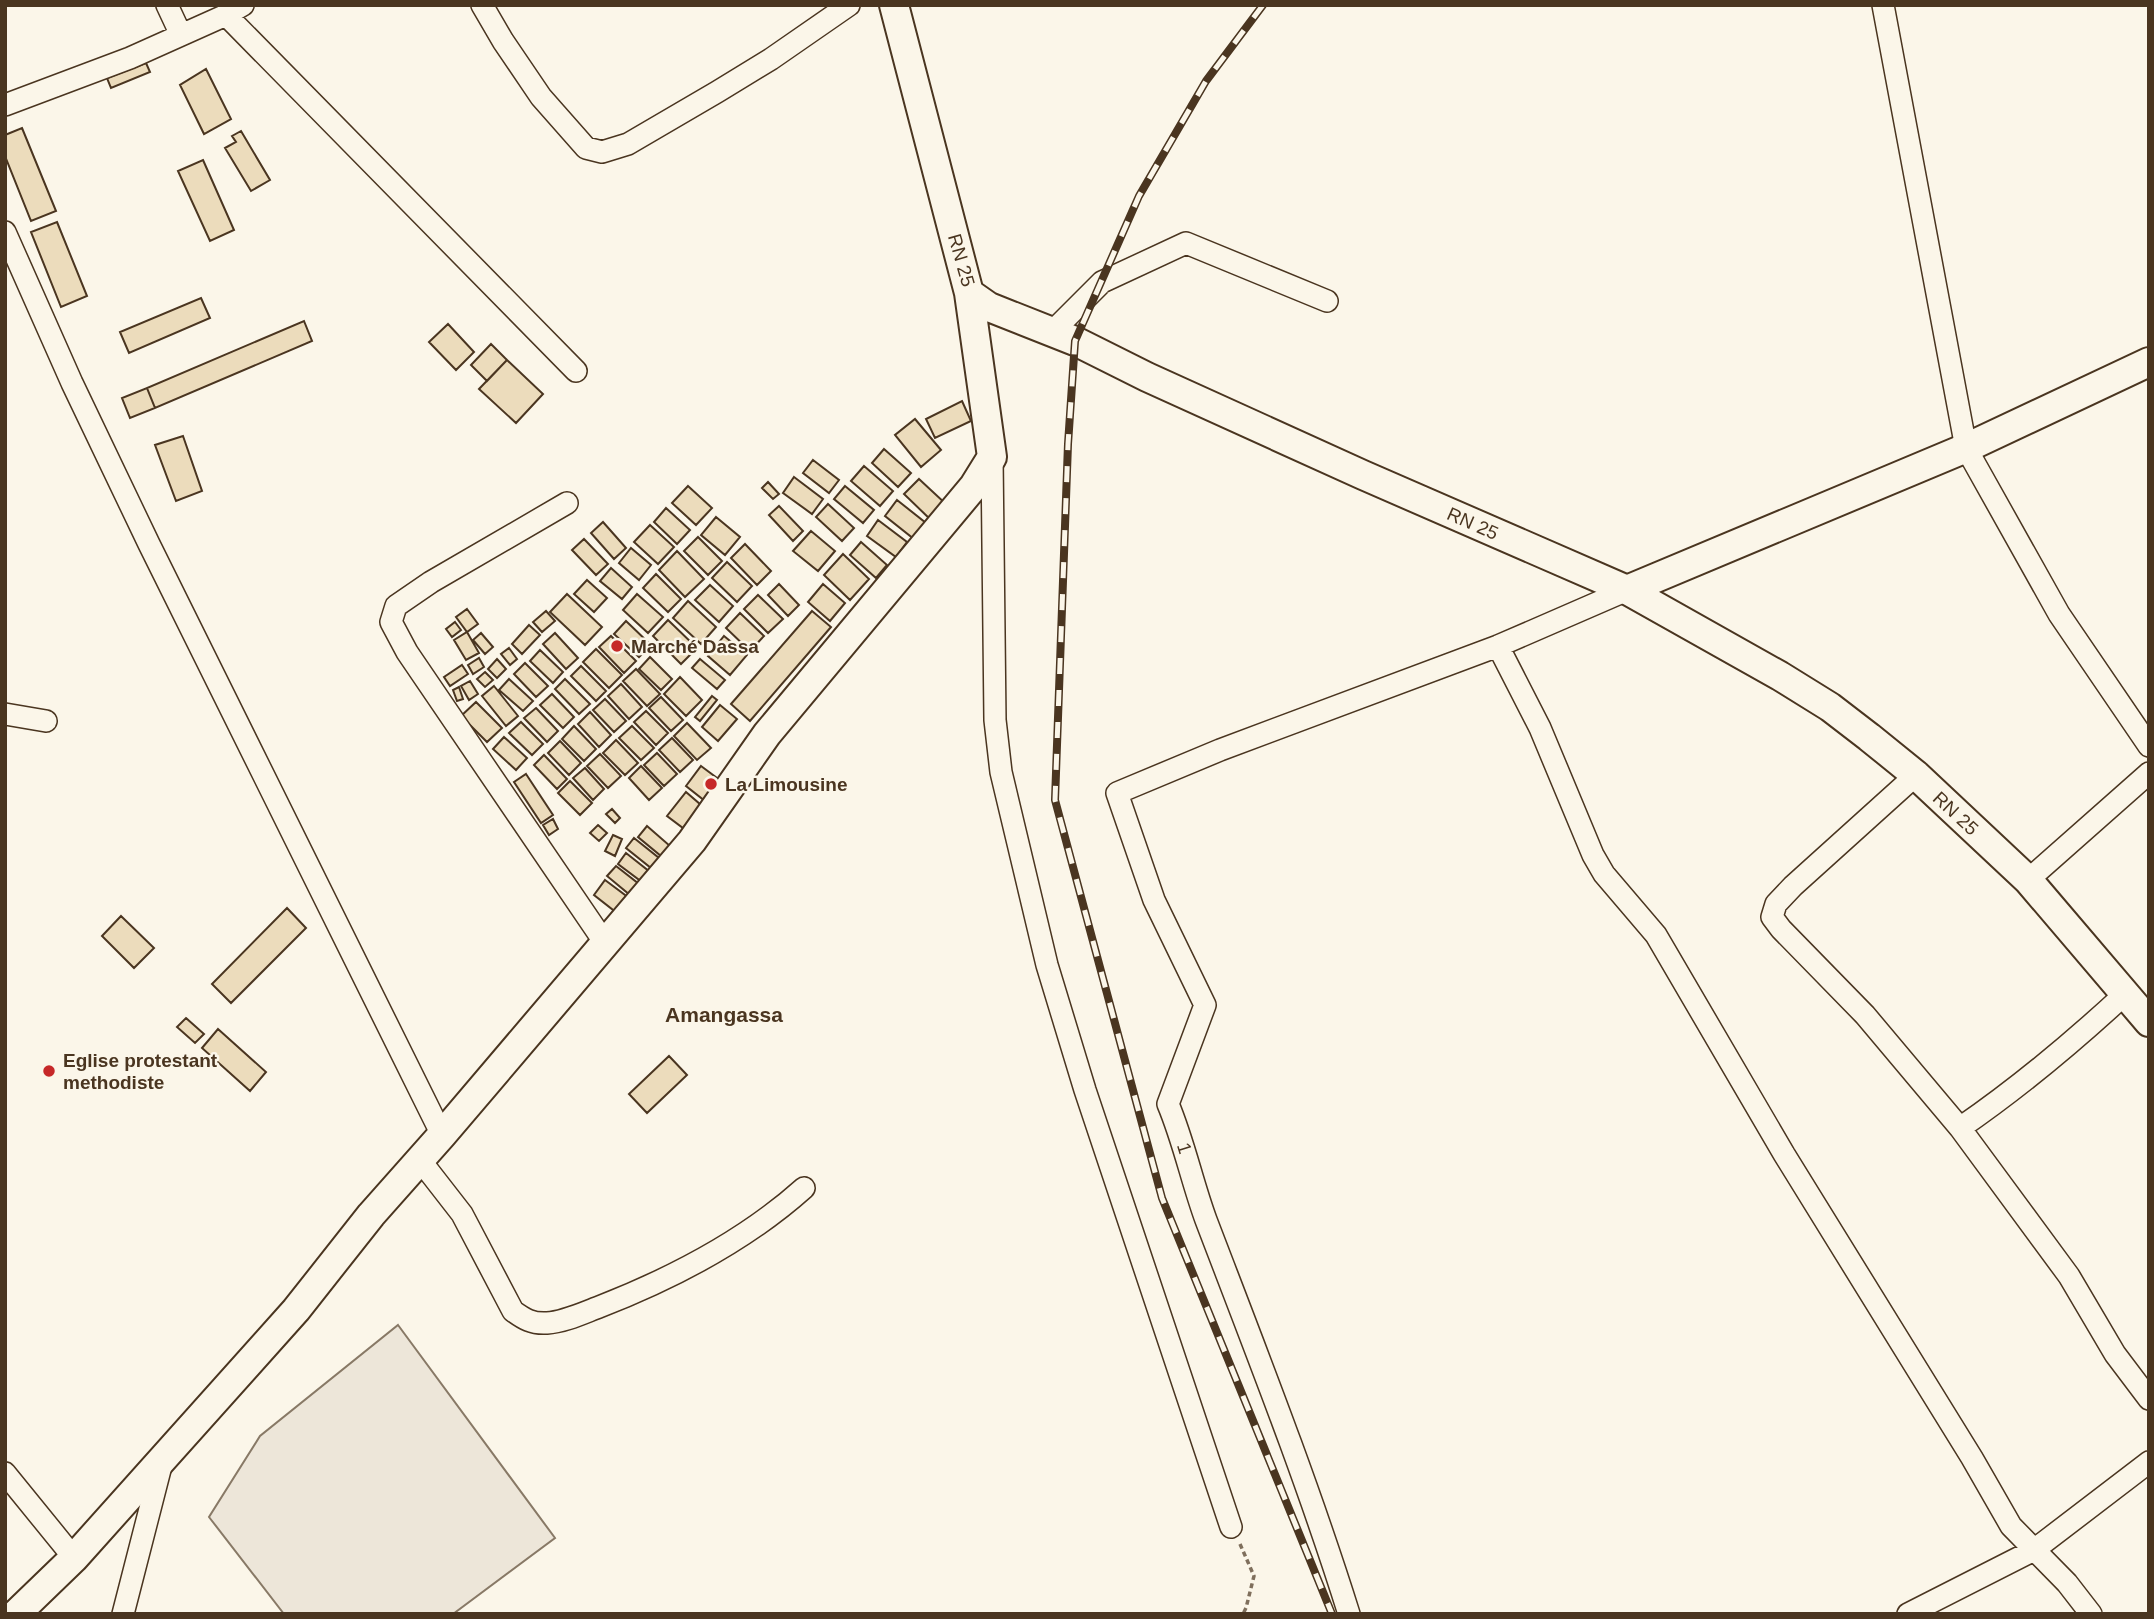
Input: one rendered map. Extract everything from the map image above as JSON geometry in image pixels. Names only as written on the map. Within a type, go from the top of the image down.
[{"type":"main road","name":"RN 25","points":[[894,5],[970,293],[989,307],[1075,341],[1147,377],[1363,475],[1627,590],[1830,707],[1916,775],[2028,880],[2149,1022]]},
{"type":"main road","points":[[16,1614],[74,1558],[296,1310],[371,1215],[692,841],[767,734],[974,485],[992,457],[970,293]]},
{"type":"main road","points":[[1627,590],[1966,448],[2149,362]]},
{"type":"street","points":[[167,5],[181,35]]},
{"type":"street","points":[[482,5],[541,97],[586,148],[602,152],[628,144],[771,60],[849,5]]},
{"type":"street","points":[[1883,5],[1966,448],[2059,614],[2149,746]]},
{"type":"street","points":[[5,105],[105,68],[234,10],[576,371]]},
{"type":"street","points":[[5,232],[66,372],[143,532],[442,1135]]},
{"type":"street","points":[[1052,332],[1102,282],[1186,243],[1327,301]]},
{"type":"street","points":[[992,457],[995,720],[1001,772],[1047,965],[1084,1090],[1231,1527]]},
{"type":"street","points":[[567,503],[396,606],[391,622],[407,652],[605,943]]},
{"type":"street","points":[[1627,590],[1497,646],[1540,728],[1593,855],[1604,874],[1656,935],[1784,1154],[1972,1458],[2011,1526],[2067,1583],[2091,1614]]},
{"type":"street","name":"1","points":[[1349,1614],[1304,1475],[1205,1216],[1181,1136],[1168,1104],[1205,1005],[1154,900],[1117,793],[1220,750],[1497,646]]},
{"type":"street","points":[[5,713],[46,721]]},
{"type":"street","points":[[2028,880],[2149,773]]},
{"type":"street","points":[[1916,775],[1784,895],[1776,904],[1772,917],[1865,1015],[1960,1128],[2069,1276],[2115,1354],[2149,1399]]},
{"type":"street","points":[[1960,1128],[2060,1054],[2125,994]]},
{"type":"street","points":[[420,1160],[462,1214],[513,1311],[527,1321],[548,1323],[611,1302],[672,1274],[739,1237],[785,1205],[804,1188]]},
{"type":"street","points":[[123,1614],[162,1462]]},
{"type":"street","points":[[1908,1614],[2034,1550],[2149,1462]]},
{"type":"street","points":[[5,1472],[74,1558]]},
{"type":"path","points":[[1231,1527],[1254,1576],[1247,1608],[1243,1614]]},
{"type":"shaded area","points":[[398,1325],[555,1538],[453,1614],[284,1614],[209,1517],[260,1436]]},
{"type":"building","points":[[146,63],[150,72],[111,88],[107,78]]},
{"type":"building","points":[[206,69],[231,119],[204,134],[180,85]]},
{"type":"building","points":[[22,128],[56,211],[31,221],[5,156],[5,135]]},
{"type":"building","points":[[241,131],[270,180],[251,191],[225,148],[236,142],[232,136]]},
{"type":"building","points":[[203,160],[234,230],[210,241],[178,171]]},
{"type":"building","points":[[57,222],[87,296],[61,307],[31,232]]},
{"type":"building","points":[[201,298],[210,318],[129,353],[120,332]]},
{"type":"building","points":[[304,321],[312,341],[155,408],[147,388]]},
{"type":"building","points":[[448,324],[474,352],[456,370],[429,342]]},
{"type":"building","points":[[491,344],[507,360],[487,381],[471,365]]},
{"type":"building","points":[[507,360],[543,394],[516,423],[479,389]]},
{"type":"building","points":[[147,388],[155,408],[130,418],[122,398]]},
{"type":"building","points":[[962,401],[971,421],[935,438],[926,419]]},
{"type":"building","points":[[915,419],[941,450],[921,467],[895,435]]},
{"type":"building","points":[[183,436],[202,491],[176,501],[155,445]]},
{"type":"building","points":[[884,449],[911,473],[898,487],[872,463]]},
{"type":"building","points":[[813,460],[839,480],[829,493],[803,473]]},
{"type":"building","points":[[864,466],[893,491],[880,506],[851,481]]},
{"type":"building","points":[[794,477],[823,499],[812,514],[783,493]]},
{"type":"building","points":[[919,479],[947,505],[932,521],[904,494]]},
{"type":"building","points":[[768,482],[779,494],[773,499],[762,488]]},
{"type":"building","points":[[688,486],[712,508],[696,525],[672,503]]},
{"type":"building","points":[[845,486],[874,510],[863,523],[834,499]]},
{"type":"building","points":[[897,500],[931,527],[919,543],[885,516]]},
{"type":"building","points":[[828,504],[854,528],[842,541],[816,517]]},
{"type":"building","points":[[779,506],[803,531],[793,541],[769,515]]},
{"type":"building","points":[[666,508],[690,530],[677,544],[654,522]]},
{"type":"building","points":[[716,517],[740,537],[725,555],[701,535]]},
{"type":"building","points":[[878,520],[907,542],[896,557],[867,536]]},
{"type":"building","points":[[603,522],[626,548],[614,559],[591,533]]},
{"type":"building","points":[[650,525],[674,547],[658,564],[634,542]]},
{"type":"building","points":[[811,531],[835,551],[818,571],[793,551]]},
{"type":"building","points":[[698,537],[722,561],[708,575],[684,551]]},
{"type":"building","points":[[584,539],[608,564],[596,575],[572,550]]},
{"type":"building","points":[[861,542],[887,565],[876,578],[850,555]]},
{"type":"building","points":[[745,544],[771,571],[757,585],[731,558]]},
{"type":"building","points":[[631,548],[651,565],[639,580],[619,563]]},
{"type":"building","points":[[677,551],[704,579],[685,597],[659,570]]},
{"type":"building","points":[[843,554],[869,579],[850,600],[824,575]]},
{"type":"building","points":[[727,562],[752,586],[737,602],[712,578]]},
{"type":"building","points":[[611,568],[632,587],[622,599],[600,581]]},
{"type":"building","points":[[656,574],[681,599],[668,612],[643,588]]},
{"type":"building","points":[[587,580],[607,598],[594,612],[574,594]]},
{"type":"building","points":[[779,584],[799,605],[788,616],[768,595]]},
{"type":"building","points":[[823,584],[845,603],[830,621],[808,602]]},
{"type":"building","points":[[710,585],[733,606],[719,622],[695,600]]},
{"type":"building","points":[[567,594],[602,627],[585,645],[550,612]]},
{"type":"building","points":[[637,594],[663,617],[648,633],[623,610]]},
{"type":"building","points":[[758,595],[783,619],[768,633],[744,609]]},
{"type":"building","points":[[688,601],[716,627],[701,644],[673,618]]},
{"type":"building","points":[[467,609],[478,624],[467,632],[456,617]]},
{"type":"building","points":[[546,611],[555,621],[542,632],[533,622]]},
{"type":"building","points":[[812,611],[831,627],[750,721],[731,704]]},
{"type":"building","points":[[740,613],[764,636],[750,651],[726,628]]},
{"type":"building","points":[[668,620],[697,648],[681,664],[653,636]]},
{"type":"building","points":[[626,621],[651,645],[639,657],[614,634]]},
{"type":"building","points":[[455,622],[461,630],[452,637],[446,629]]},
{"type":"building","points":[[529,625],[540,635],[522,654],[512,644]]},
{"type":"building","points":[[467,632],[479,653],[466,660],[454,640]]},
{"type":"building","points":[[481,633],[493,647],[485,654],[473,640]]},
{"type":"building","points":[[555,633],[578,658],[566,669],[543,644]]},
{"type":"building","points":[[611,636],[636,661],[624,673],[599,647]]},
{"type":"building","points":[[724,636],[747,655],[730,675],[708,656]]},
{"type":"building","points":[[509,648],[517,659],[510,665],[501,654]]},
{"type":"building","points":[[596,649],[622,675],[609,688],[583,662]]},
{"type":"building","points":[[540,650],[563,672],[553,683],[530,661]]},
{"type":"building","points":[[650,657],[672,679],[661,690],[639,669]]},
{"type":"building","points":[[479,658],[484,667],[473,674],[468,665]]},
{"type":"building","points":[[497,659],[506,669],[497,678],[488,669]]},
{"type":"building","points":[[700,659],[725,680],[717,689],[692,668]]},
{"type":"building","points":[[525,663],[548,686],[536,697],[514,674]]},
{"type":"building","points":[[462,665],[468,674],[450,686],[444,677]]},
{"type":"building","points":[[581,666],[606,691],[596,701],[571,676]]},
{"type":"building","points":[[636,669],[660,694],[647,706],[623,681]]},
{"type":"building","points":[[485,672],[493,680],[485,687],[477,679]]},
{"type":"building","points":[[680,677],[702,700],[686,716],[664,694]]},
{"type":"building","points":[[509,679],[533,701],[523,711],[499,690]]},
{"type":"building","points":[[565,679],[590,704],[579,714],[555,689]]},
{"type":"building","points":[[470,681],[478,694],[469,700],[461,686]]},
{"type":"building","points":[[621,684],[642,707],[629,719],[608,696]]},
{"type":"building","points":[[494,686],[518,716],[506,726],[482,696]]},
{"type":"building","points":[[459,687],[463,699],[457,701],[453,690]]},
{"type":"building","points":[[552,694],[574,717],[563,728],[540,705]]},
{"type":"building","points":[[712,696],[717,700],[700,721],[695,717]]},
{"type":"building","points":[[661,697],[683,720],[671,731],[649,708]]},
{"type":"building","points":[[605,699],[626,721],[614,732],[593,710]]},
{"type":"building","points":[[476,702],[502,728],[487,742],[461,716]]},
{"type":"building","points":[[720,705],[737,719],[718,741],[702,727]]},
{"type":"building","points":[[536,708],[558,731],[547,742],[524,718]]},
{"type":"building","points":[[646,711],[668,733],[656,745],[634,722]]},
{"type":"building","points":[[590,712],[611,735],[599,747],[578,724]]},
{"type":"building","points":[[521,722],[543,744],[532,755],[509,733]]},
{"type":"building","points":[[687,723],[711,748],[697,760],[674,736]]},
{"type":"building","points":[[574,726],[596,749],[584,761],[562,739]]},
{"type":"building","points":[[632,726],[654,748],[641,760],[619,738]]},
{"type":"building","points":[[504,737],[527,758],[516,770],[493,749]]},
{"type":"building","points":[[672,738],[693,760],[680,772],[659,750]]},
{"type":"building","points":[[616,740],[638,763],[625,775],[603,753]]},
{"type":"building","points":[[560,741],[581,763],[569,775],[548,753]]},
{"type":"building","points":[[657,753],[677,774],[664,786],[644,765]]},
{"type":"building","points":[[600,754],[621,776],[608,788],[587,766]]},
{"type":"building","points":[[544,755],[567,779],[557,789],[534,765]]},
{"type":"building","points":[[641,766],[662,788],[649,800],[629,778]]},
{"type":"building","points":[[701,766],[721,781],[705,801],[686,786]]},
{"type":"building","points":[[585,768],[604,789],[593,800],[573,778]]},
{"type":"building","points":[[526,774],[553,815],[541,823],[514,782]]},
{"type":"building","points":[[570,781],[592,803],[580,815],[558,793]]},
{"type":"building","points":[[686,792],[701,805],[683,828],[667,816]]},
{"type":"building","points":[[612,809],[620,818],[615,823],[606,814]]},
{"type":"building","points":[[553,819],[558,829],[549,835],[543,825]]},
{"type":"building","points":[[598,825],[607,833],[599,841],[590,833]]},
{"type":"building","points":[[647,826],[670,846],[661,856],[638,837]]},
{"type":"building","points":[[613,835],[622,839],[615,856],[605,851]]},
{"type":"building","points":[[634,838],[659,858],[651,868],[626,848]]},
{"type":"building","points":[[626,853],[650,872],[642,882],[618,864]]},
{"type":"building","points":[[616,866],[639,884],[630,895],[607,876]]},
{"type":"building","points":[[605,880],[629,898],[617,913],[594,895]]},
{"type":"building","points":[[287,908],[306,928],[231,1003],[212,984]]},
{"type":"building","points":[[121,916],[154,948],[134,968],[102,936]]},
{"type":"building","points":[[186,1018],[204,1034],[195,1043],[177,1027]]},
{"type":"building","points":[[218,1029],[266,1072],[250,1091],[202,1048]]},
{"type":"building","points":[[669,1056],[687,1075],[647,1113],[629,1094]]},
{"type":"railway","points":[[1263,5],[1206,81],[1139,196],[1075,341],[1068,444],[1055,800],[1162,1198],[1332,1614]]},
{"type":"place","name":"Marché Dassa","points":[[617,646]]},
{"type":"place","name":"La Limousine","points":[[711,784]]},
{"type":"place","name":"Eglise protestant methodiste","points":[[49,1071]]},
{"type":"district","name":"Amangassa","points":[[724,1015]]}]
